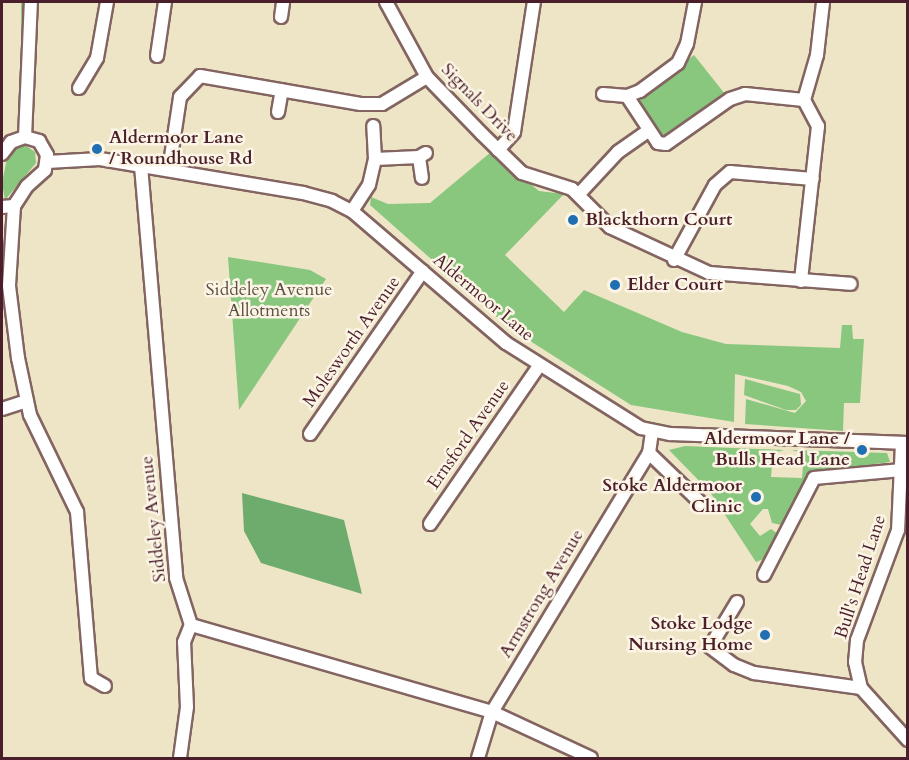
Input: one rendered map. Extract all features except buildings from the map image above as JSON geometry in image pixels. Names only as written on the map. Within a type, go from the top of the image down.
[{"type":"street","points":[[25,137],[31,2]]},
{"type":"street","points":[[79,88],[97,58],[107,2]]},
{"type":"street","points":[[157,56],[165,2]]},
{"type":"street","points":[[280,17],[283,2]]},
{"type":"street","name":"Signals Drive","points":[[386,2],[427,77],[498,150],[522,173],[579,194],[610,227],[674,260],[711,274],[851,284]]},
{"type":"street","points":[[498,150],[514,132],[534,2]]},
{"type":"street","points":[[603,94],[627,96],[678,63],[687,44],[695,2]]},
{"type":"street","points":[[801,281],[818,126],[804,100],[817,55],[823,2]]},
{"type":"street","points":[[168,170],[180,97],[200,76],[382,104],[427,77]]},
{"type":"street","points":[[278,112],[282,90]]},
{"type":"street","points":[[627,96],[658,143],[666,144],[730,99],[745,94],[804,100]]},
{"type":"street","points":[[352,211],[369,185],[375,159],[373,126]]},
{"type":"street","points":[[579,194],[618,152],[648,130]]},
{"type":"street","points":[[2,151],[11,142],[25,137],[39,141],[47,162],[8,206],[9,286],[27,401],[77,512],[83,552],[91,678],[105,686]]},
{"type":"street","points":[[375,159],[422,155],[422,178]]},
{"type":"street","name":"Aldermoor Lane","points":[[47,162],[92,158],[168,170],[303,193],[352,211],[499,338],[621,418],[652,431],[905,443]]},
{"type":"street","name":"Siddeley Avenue","points":[[141,166],[176,578],[191,625]]},
{"type":"street","points":[[674,260],[715,186],[730,172],[813,179]]},
{"type":"street","name":"Molesworth Avenue","points":[[310,434],[423,272]]},
{"type":"street","name":"Ernsford Avenue","points":[[430,524],[539,366]]},
{"type":"street","points":[[2,409],[27,401]]},
{"type":"street","name":"Armstrong Avenue","points":[[478,759],[492,712],[649,453],[652,431]]},
{"type":"street","name":"Bull's Head Lane","points":[[861,688],[855,651],[898,530],[905,443]]},
{"type":"street","points":[[649,453],[702,504]]},
{"type":"street","points":[[764,575],[814,478],[902,470]]},
{"type":"street","points":[[737,602],[710,647],[734,665],[754,673],[861,688],[908,740]]},
{"type":"street","points":[[180,759],[187,707],[184,642],[191,625],[492,712],[591,759]]},
{"type":"green space","points":[[21,2],[26,2],[26,118],[21,118]]},
{"type":"green space","points":[[694,55],[725,94],[668,137],[662,137],[640,103],[642,96]]},
{"type":"green space","points":[[25,145],[35,152],[36,163],[5,200],[2,183],[7,158],[16,146]]},
{"type":"green space","points":[[491,152],[539,191],[564,194],[505,255],[564,312],[584,290],[682,332],[726,344],[840,348],[842,325],[852,325],[853,339],[864,339],[860,403],[844,403],[843,431],[745,424],[746,399],[795,413],[806,401],[801,392],[788,386],[735,374],[734,422],[631,405],[508,327],[370,205],[371,197],[388,204],[430,203]]},
{"type":"green space","name":"Siddeley Avenue Allotments","points":[[228,257],[310,270],[326,279],[239,410]]},
{"type":"green space","points":[[745,379],[800,394],[801,405],[796,410],[786,410],[744,395]]},
{"type":"green space","points":[[685,446],[784,450],[773,453],[771,477],[802,478],[804,454],[792,450],[887,453],[890,462],[810,473],[782,525],[772,523],[768,509],[763,509],[750,524],[760,536],[771,529],[778,534],[766,558],[756,562],[710,492],[669,450]]},
{"type":"green space","points":[[242,493],[344,520],[362,594],[261,563],[244,531]]},
{"type":"place","name":"Aldermoor Lane / Roundhouse Rd","points":[[97,149]]},
{"type":"place","name":"Blackthorn Court","points":[[573,220]]},
{"type":"place","name":"Elder Court","points":[[615,285]]},
{"type":"place","name":"Aldermoor Lane / Bulls Head Lane","points":[[862,450]]},
{"type":"place","name":"Stoke Aldermoor Clinic","points":[[756,497]]},
{"type":"place","name":"Stoke Lodge Nursing Home","points":[[765,635]]}]
